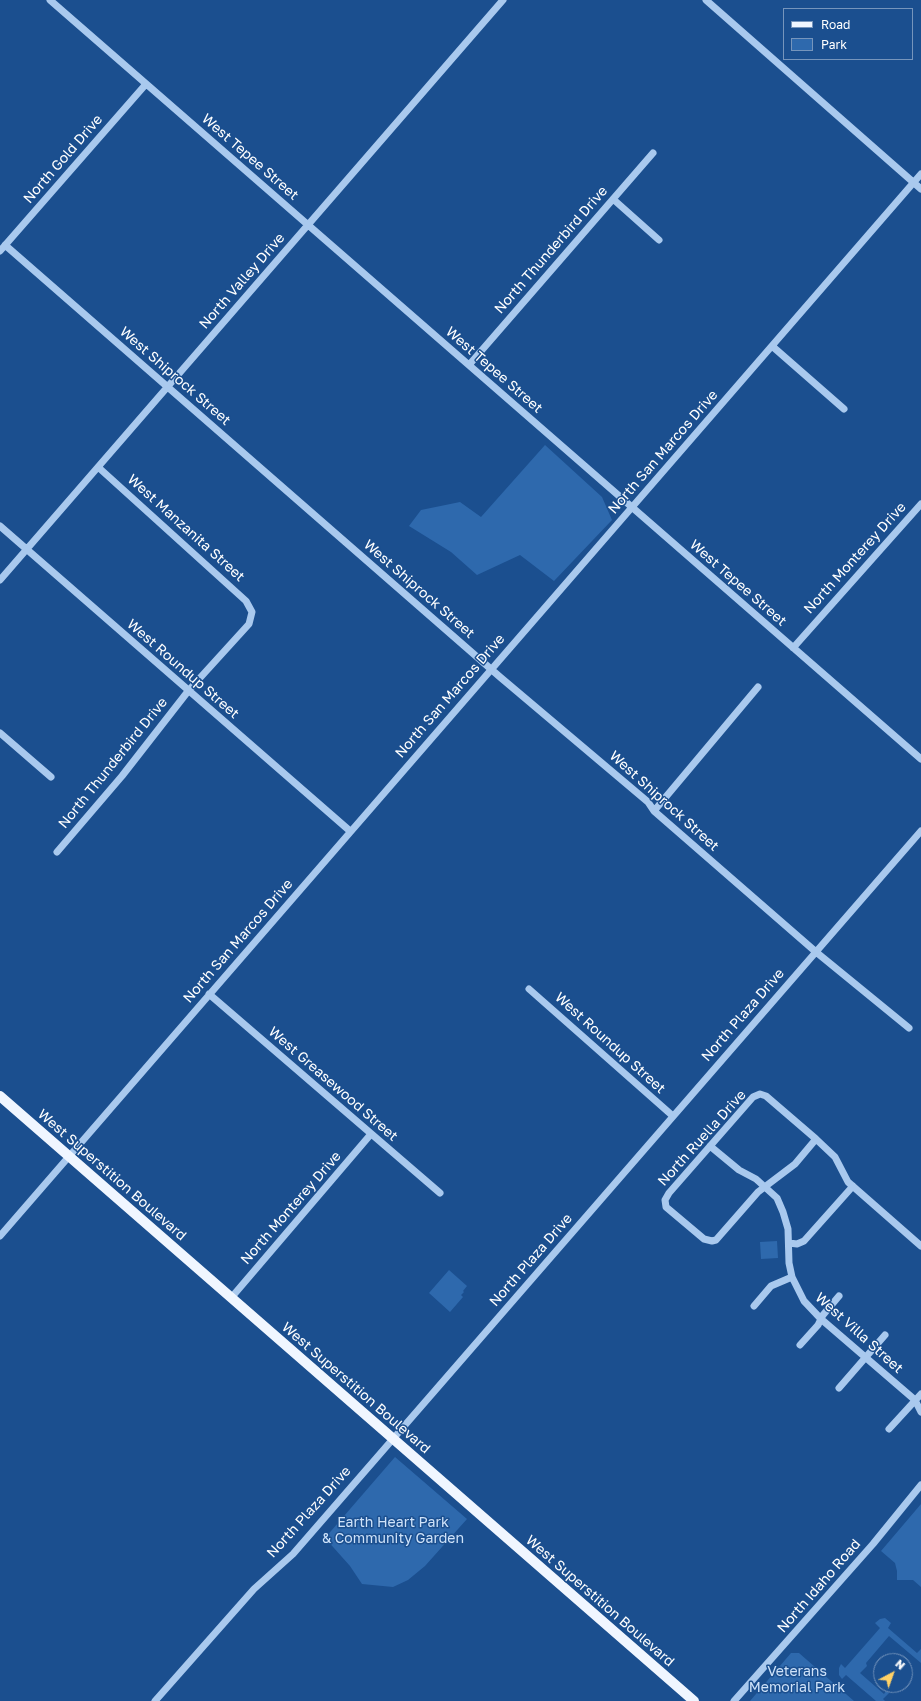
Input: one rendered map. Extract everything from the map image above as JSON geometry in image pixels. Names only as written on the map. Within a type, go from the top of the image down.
[{"type":"main road","name":"West Superstition Boulevard","points":[[0,1096],[694,1701]]},
{"type":"street","name":"West Tepee Street","points":[[50,0],[921,759]]},
{"type":"street","name":"North Valley Drive","points":[[0,580],[503,0]]},
{"type":"street","points":[[706,0],[921,189]]},
{"type":"street","name":"North Gold Drive","points":[[3,248],[146,84]]},
{"type":"street","name":"North Thunderbird Drive","points":[[469,365],[653,153]]},
{"type":"street","name":"North San Marcos Drive","points":[[0,1236],[921,174]]},
{"type":"street","points":[[613,200],[659,240]]},
{"type":"street","name":"West Shiprock Street","points":[[3,248],[168,387],[491,669],[648,802],[654,810],[816,952],[909,1028]]},
{"type":"street","points":[[772,346],[844,409]]},
{"type":"street","name":"West Manzanita Street","points":[[98,467],[246,601],[252,612]]},
{"type":"street","name":"North Monterey Drive","points":[[793,648],[921,504]]},
{"type":"street","name":"West Roundup Street","points":[[0,526],[350,831]]},
{"type":"street","name":"North Thunderbird Drive","points":[[57,852],[122,776],[189,690],[249,624],[252,612]]},
{"type":"street","points":[[654,810],[758,687]]},
{"type":"street","points":[[0,733],[51,777]]},
{"type":"street","name":"North Plaza Drive","points":[[155,1701],[261,1582],[293,1554],[921,831]]},
{"type":"street","name":"West Roundup Street","points":[[529,989],[673,1116]]},
{"type":"street","name":"West Greasewood Street","points":[[209,994],[440,1193]]},
{"type":"street","name":"North Ruella Drive","points":[[765,1187],[719,1237],[712,1241],[704,1239],[666,1207],[665,1200],[669,1193],[753,1097],[760,1094],[766,1096],[816,1139]]},
{"type":"street","name":"North Monterey Drive","points":[[231,1298],[371,1134]]},
{"type":"street","points":[[765,1187],[794,1164],[816,1139],[835,1157],[848,1182],[921,1246]]},
{"type":"street","name":"West Villa Street","points":[[710,1146],[739,1170],[756,1179],[777,1198],[788,1229],[788,1263],[792,1277],[804,1301],[821,1319],[918,1402],[921,1412]]},
{"type":"street","points":[[789,1243],[797,1244],[804,1241],[853,1186]]},
{"type":"street","points":[[754,1306],[771,1286],[792,1277]]},
{"type":"street","points":[[800,1345],[818,1325],[839,1296]]},
{"type":"street","points":[[839,1388],[885,1335]]},
{"type":"street","points":[[889,1429],[918,1402],[921,1394]]},
{"type":"street","name":"North Idaho Road","points":[[734,1701],[873,1544],[921,1485]]},
{"type":"green space","points":[[545,445],[602,497],[612,520],[554,581],[520,555],[477,575],[451,552],[409,526],[421,510],[460,502],[481,517]]},
{"type":"green space","points":[[777,1241],[778,1258],[761,1259],[760,1242]]},
{"type":"green space","points":[[449,1270],[467,1286],[461,1295],[463,1297],[450,1312],[429,1293]]},
{"type":"green space","name":"Earth Heart Park & Community Garden","points":[[395,1457],[467,1519],[425,1566],[408,1580],[393,1587],[362,1584],[350,1566],[325,1538]]},
{"type":"green space","points":[[921,1504],[921,1587],[913,1580],[897,1580],[895,1563],[881,1551]]},
{"type":"green space","points":[[885,1618],[891,1623],[888,1628],[917,1653],[921,1649],[921,1663],[913,1656],[913,1653],[909,1653],[889,1636],[866,1663],[867,1666],[860,1673],[873,1684],[873,1693],[889,1693],[883,1699],[885,1701],[876,1701],[846,1675],[842,1679],[839,1675],[839,1668],[841,1664],[845,1668],[880,1628],[875,1623],[880,1619]]},
{"type":"green space","name":"Veterans Memorial Park","points":[[791,1653],[799,1653],[854,1701],[750,1701]]}]
